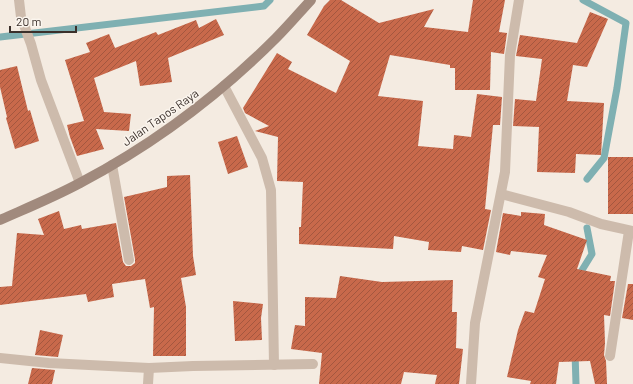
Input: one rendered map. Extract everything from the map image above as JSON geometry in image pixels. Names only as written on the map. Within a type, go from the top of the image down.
[{"type":"main road","name":"Jalan Tapos Raya","points":[[0,220],[80,183],[112,165],[181,120],[224,86],[276,38],[311,0]]},
{"type":"street","points":[[19,0],[20,11],[41,80],[80,183]]},
{"type":"street","points":[[471,384],[475,323],[505,172],[510,55],[519,0]]},
{"type":"street","points":[[224,86],[262,158],[271,190],[274,365]]},
{"type":"street","points":[[112,165],[129,260]]},
{"type":"street","points":[[500,194],[569,212],[601,224],[631,231],[610,356]]},
{"type":"street","points":[[0,358],[50,363],[149,368],[313,364]]},
{"type":"street","points":[[148,384],[149,368]]},
{"type":"building","points":[[330,0],[341,0],[379,23],[434,9],[424,27],[468,32],[473,0],[505,0],[499,32],[507,33],[504,54],[491,52],[490,90],[455,90],[455,68],[450,68],[450,65],[390,55],[378,96],[423,101],[418,146],[453,149],[454,135],[471,137],[477,94],[502,97],[500,125],[493,125],[485,209],[491,210],[483,250],[462,246],[461,252],[428,250],[429,242],[394,236],[393,249],[299,244],[303,182],[277,181],[278,137],[255,131],[269,126],[245,113],[243,108],[277,53],[292,62],[288,69],[336,93],[350,61],[307,35],[324,6]]},
{"type":"building","points":[[590,12],[608,19],[587,67],[573,65],[567,101],[604,103],[601,155],[576,154],[575,173],[537,172],[539,127],[513,126],[515,99],[536,101],[542,59],[516,56],[520,35],[577,43]]},
{"type":"building","points":[[216,19],[224,35],[168,58],[172,82],[140,86],[136,61],[94,78],[104,112],[131,114],[129,131],[96,129],[104,149],[77,156],[67,125],[84,121],[65,60],[90,52],[86,43],[109,34],[115,48],[156,32],[158,35],[196,20],[199,28]]},
{"type":"building","points":[[17,66],[28,111],[30,110],[39,141],[15,149],[6,118],[0,87],[0,70]]},
{"type":"building","points":[[237,136],[248,167],[228,174],[218,142]]},
{"type":"building","points":[[608,157],[633,157],[633,214],[608,214]]},
{"type":"building","points":[[190,175],[193,256],[196,275],[181,278],[186,307],[186,356],[153,356],[154,307],[150,308],[145,279],[112,284],[114,297],[88,302],[86,294],[0,305],[0,287],[12,286],[17,233],[44,235],[38,219],[59,211],[64,229],[81,225],[82,229],[116,223],[123,262],[126,266],[131,266],[135,263],[135,259],[124,197],[167,187],[167,176]]},
{"type":"building","points":[[521,212],[545,214],[544,225],[587,240],[577,269],[611,276],[610,281],[615,281],[610,316],[604,315],[604,355],[606,361],[607,384],[595,384],[590,361],[559,362],[556,384],[530,384],[531,381],[507,377],[518,330],[525,311],[534,313],[545,279],[538,277],[547,255],[511,251],[510,255],[496,252],[503,213],[521,216]]},
{"type":"building","points":[[340,276],[382,282],[453,280],[452,312],[457,312],[456,348],[463,349],[459,384],[435,384],[437,375],[404,372],[401,384],[319,384],[322,353],[291,349],[295,325],[305,326],[305,297],[336,298]]},
{"type":"building","points":[[628,284],[633,284],[633,320],[622,318]]},
{"type":"building","points":[[233,301],[263,304],[261,318],[262,340],[235,341]]},
{"type":"building","points":[[40,330],[63,335],[58,357],[35,355]]},
{"type":"building","points":[[32,368],[55,370],[52,384],[28,384]]},
{"type":"waterway","points":[[0,37],[264,6],[270,0]]},
{"type":"waterway","points":[[583,0],[626,23],[617,88],[604,158],[587,179]]},
{"type":"waterway","points":[[578,278],[592,254],[587,228]]},
{"type":"waterway","points":[[575,352],[576,384]]}]
